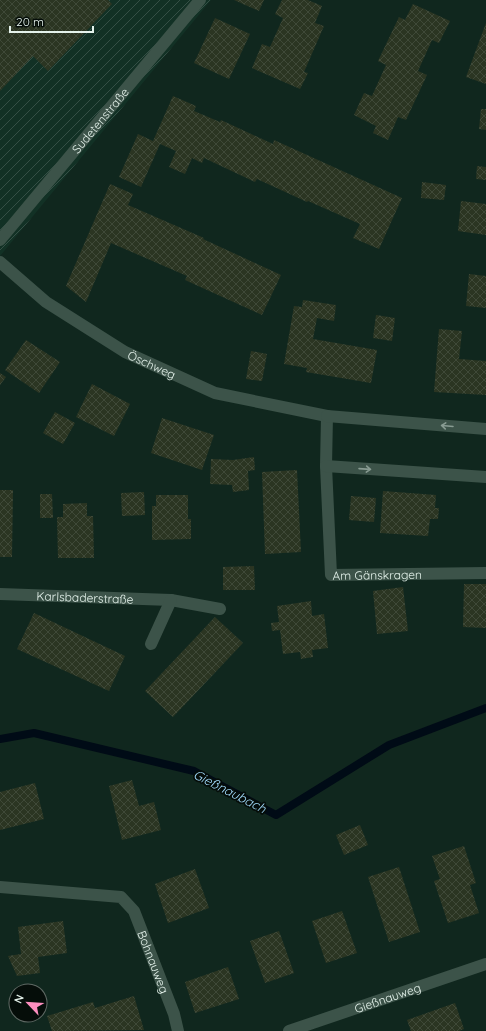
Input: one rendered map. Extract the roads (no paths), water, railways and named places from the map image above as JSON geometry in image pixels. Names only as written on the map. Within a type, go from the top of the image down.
[{"type":"street","name":"Sudetenstraße","points":[[0,240],[200,0]]},
{"type":"street","name":"Öschweg","points":[[0,262],[46,302],[125,352],[215,393],[327,416],[486,429]]},
{"type":"street","points":[[327,416],[326,466],[486,477]]},
{"type":"street","name":"Am Gänskragen","points":[[326,466],[331,575],[486,573]]},
{"type":"street","name":"Karlsbaderstraße","points":[[0,594],[170,600],[220,609]]},
{"type":"street","points":[[151,644],[170,600]]},
{"type":"street","name":"Bohnauweg","points":[[0,887],[121,897],[134,911],[174,1014],[178,1031]]},
{"type":"street","name":"Gießnauweg","points":[[289,1031],[486,964]]},
{"type":"waterway","name":"Gießnaubach","points":[[0,739],[34,733],[194,771],[276,815],[389,745],[486,708]]}]
